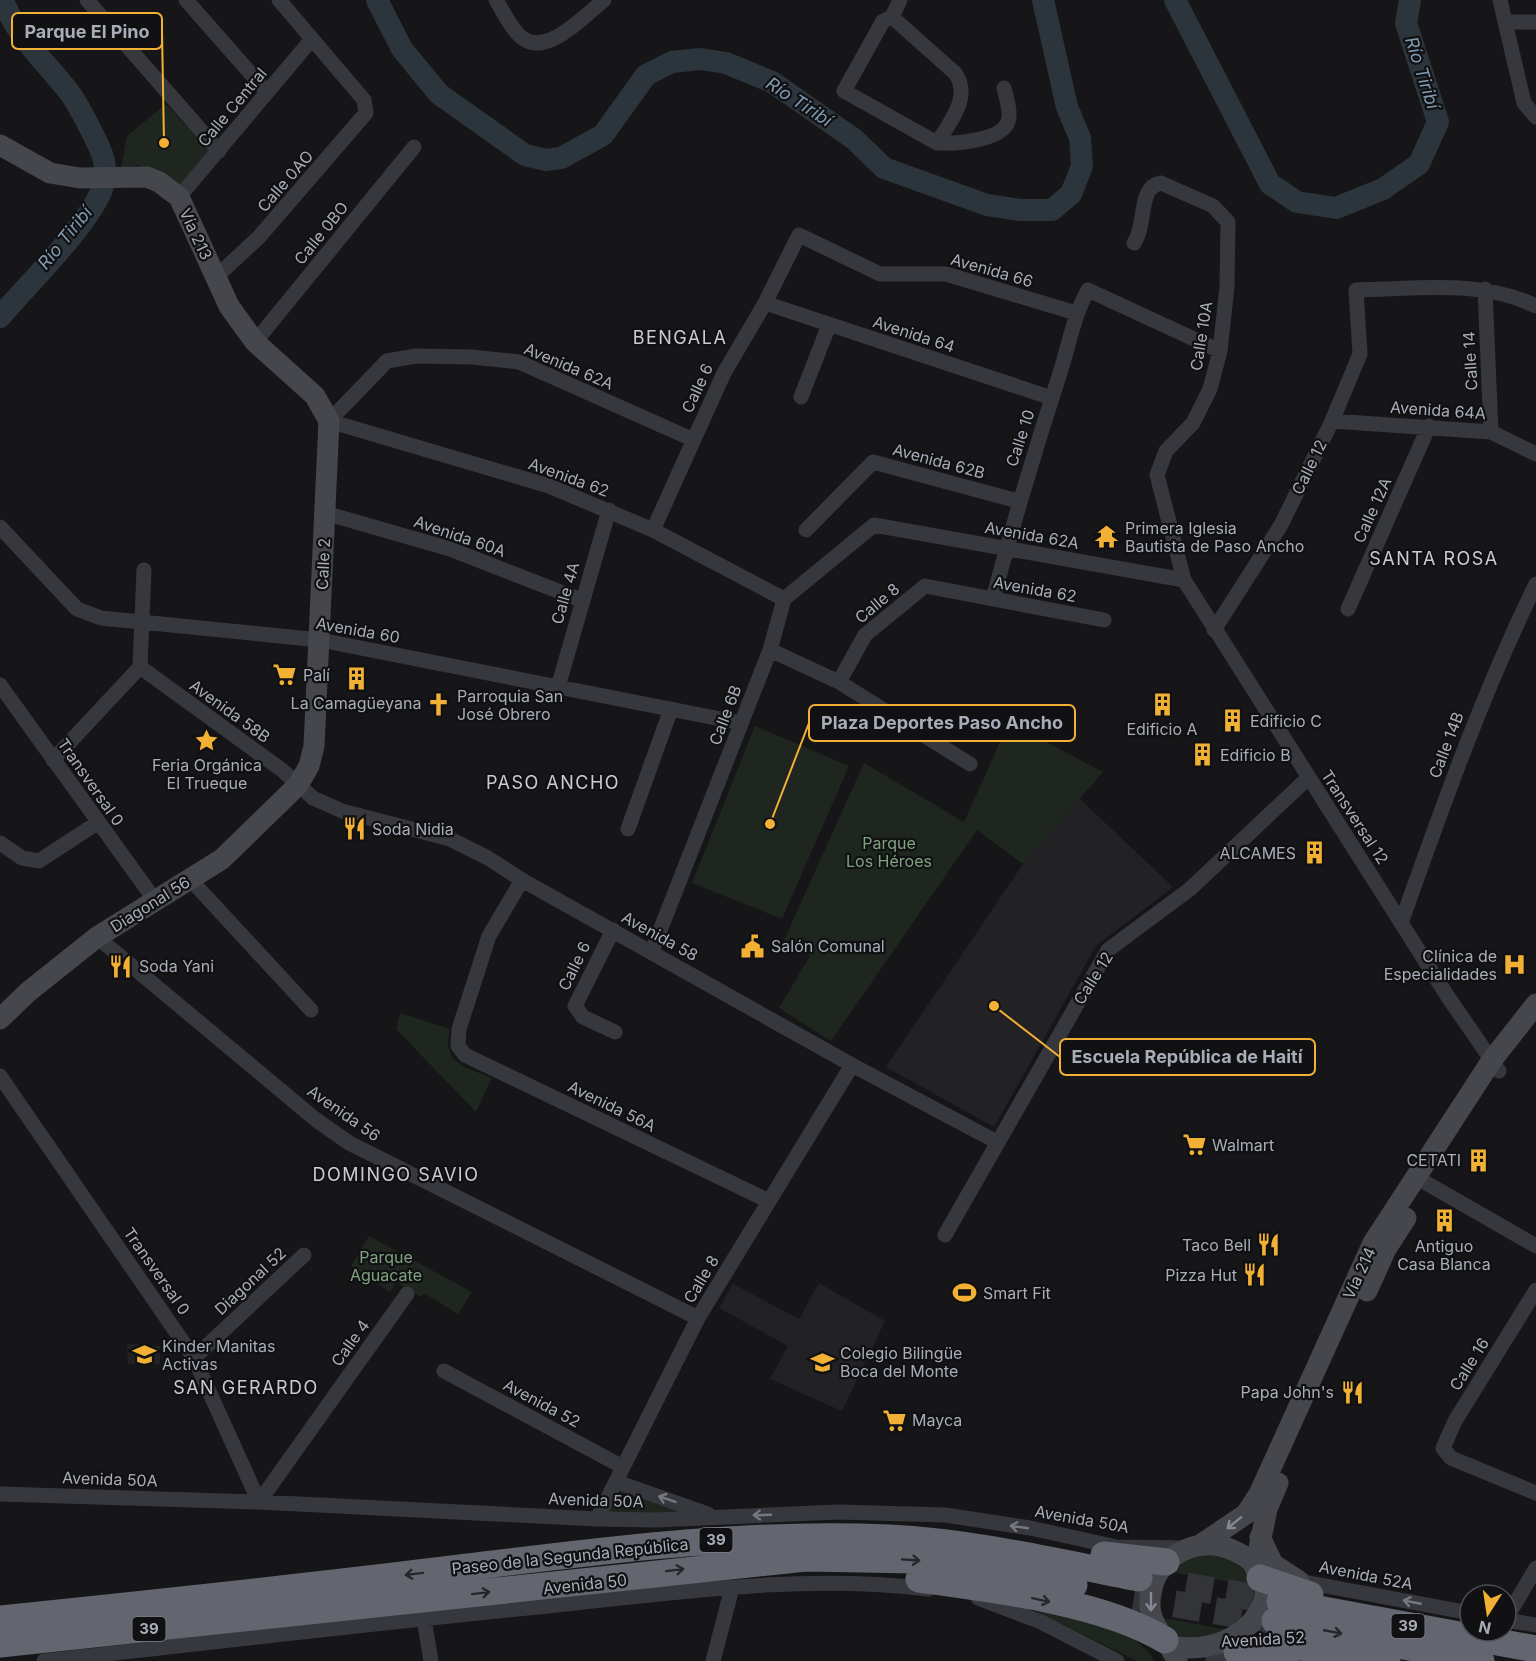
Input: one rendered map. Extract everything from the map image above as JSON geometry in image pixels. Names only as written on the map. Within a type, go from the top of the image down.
[{"type":"highway","points":[[724,1527],[790,1524],[913,1526],[955,1530],[1101,1555],[1184,1552]]},
{"type":"highway","name":"Paseo de la Segunda República","points":[[0,1619],[295,1601],[806,1558],[916,1560],[1137,1588],[920,1540],[815,1536],[724,1527],[637,1546],[295,1601],[0,1644]]},
{"type":"highway","points":[[712,1566],[774,1575],[920,1579],[991,1590],[1102,1613],[1145,1628],[1171,1649]]},
{"type":"highway","points":[[1257,1572],[1301,1593],[1458,1625]]},
{"type":"highway","points":[[0,1600],[199,1585],[295,1601]]},
{"type":"highway","points":[[0,1656],[159,1639],[295,1601]]},
{"type":"highway","name":"39","points":[[1481,1661],[1278,1611],[1536,1649]]},
{"type":"highway","points":[[1518,1636],[1536,1640]]},
{"type":"highway","points":[[1220,1657],[1301,1647],[1387,1661]]},
{"type":"main road","name":"Vía 213","points":[[0,145],[51,173],[80,178],[147,177],[159,182],[179,197],[229,306],[255,342],[315,396],[329,421]]},
{"type":"main road","name":"Calle 2","points":[[298,785],[309,766],[314,746],[329,421]]},
{"type":"main road","name":"Diagonal 56","points":[[0,1019],[28,992],[97,937],[154,899],[222,859],[298,785]]},
{"type":"main road","name":"Vía 214","points":[[1184,1552],[1246,1514],[1259,1494],[1373,1243],[1421,1180],[1536,1004]]},
{"type":"main road","name":"Vía 214","points":[[1496,1066],[1536,1023]]},
{"type":"main road","name":"Vía 214","points":[[1257,1572],[1260,1537],[1267,1509],[1386,1249],[1421,1180]]},
{"type":"main road","points":[[1260,1537],[1273,1564],[1299,1581]]},
{"type":"main road","points":[[1230,1549],[1257,1572],[1265,1598],[1263,1619],[1253,1638],[1220,1657],[1191,1657],[1171,1649],[1154,1622],[1150,1601],[1154,1580],[1184,1552],[1230,1549]]},
{"type":"street","points":[[87,0],[219,151]]},
{"type":"street","points":[[186,0],[267,92]]},
{"type":"street","points":[[279,0],[312,39]]},
{"type":"street","points":[[496,0],[520,37],[538,44],[558,38],[604,0]]},
{"type":"street","points":[[900,0],[892,17],[883,21],[844,91],[937,143],[952,143],[989,138],[1006,126],[1010,118],[1004,88]]},
{"type":"street","points":[[1500,0],[1524,103],[1533,115]]},
{"type":"street","points":[[892,17],[961,81],[959,107],[937,143]]},
{"type":"street","points":[[1505,22],[1536,22]]},
{"type":"street","name":"Calle Central","points":[[179,197],[312,39]]},
{"type":"street","name":"Calle 0AO","points":[[216,277],[259,237],[366,113],[364,100],[312,39]]},
{"type":"street","name":"Calle 0BO","points":[[255,342],[414,147]]},
{"type":"street","name":"Calle 10A","points":[[1134,243],[1141,233],[1147,190],[1153,184],[1161,183],[1213,206],[1228,222],[1227,287],[1220,351],[1210,389],[1193,423],[1166,451],[1156,475],[1184,580]]},
{"type":"street","name":"Calle 6","points":[[653,530],[724,373],[765,303],[799,235]]},
{"type":"street","name":"Avenida 66","points":[[799,235],[880,274],[946,274],[1076,313]]},
{"type":"street","points":[[1485,289],[1510,294],[1535,303]]},
{"type":"street","name":"Calle 12","points":[[1214,630],[1281,525],[1332,421],[1360,354],[1356,290],[1485,289]]},
{"type":"street","name":"Calle 14","points":[[1485,289],[1491,432]]},
{"type":"street","name":"Calle 10","points":[[993,599],[1018,501],[1068,350],[1076,313],[1088,290],[1220,351]]},
{"type":"street","name":"Avenida 64","points":[[765,303],[1052,398]]},
{"type":"street","points":[[801,397],[829,325]]},
{"type":"street","name":"Avenida 62A","points":[[329,421],[387,361],[416,356],[519,362],[694,440]]},
{"type":"street","name":"Avenida 62","points":[[329,421],[549,486],[653,530],[783,599]]},
{"type":"street","name":"Avenida 64A","points":[[1332,421],[1491,432],[1536,454]]},
{"type":"street","name":"Calle 12A","points":[[1348,609],[1429,426]]},
{"type":"street","name":"Avenida 62B","points":[[806,530],[873,462],[1018,501]]},
{"type":"street","name":"Calle 4A","points":[[558,687],[581,600],[609,510]]},
{"type":"street","name":"Avenida 60A","points":[[325,513],[450,549],[581,600]]},
{"type":"street","name":"Avenida 62A","points":[[783,599],[873,525],[1184,580]]},
{"type":"street","name":"Avenida 60","points":[[0,527],[77,609],[101,618],[320,640],[741,723]]},
{"type":"street","points":[[53,760],[140,667],[144,570]]},
{"type":"street","name":"Transversal 12","points":[[1184,580],[1401,923],[1496,1066]]},
{"type":"street","name":"Calle 14B","points":[[1401,923],[1468,736],[1511,635],[1536,584]]},
{"type":"street","name":"Avenida 62","points":[[924,586],[1104,620]]},
{"type":"street","name":"Calle 8","points":[[839,682],[865,636],[924,586]]},
{"type":"street","name":"Calle 6B","points":[[652,951],[770,650],[783,599]]},
{"type":"street","points":[[770,650],[839,682],[970,764]]},
{"type":"street","name":"Avenida 58B","points":[[140,667],[298,785]]},
{"type":"street","name":"Transversal 0","points":[[0,685],[97,823],[154,899]]},
{"type":"street","points":[[628,829],[671,709]]},
{"type":"street","name":"Calle 12","points":[[945,1235],[1108,950],[1190,889],[1308,778]]},
{"type":"street","name":"Avenida 58","points":[[298,785],[314,798],[342,811],[450,839],[488,858],[522,880],[852,1065],[997,1142]]},
{"type":"street","points":[[0,843],[22,858],[39,861],[97,823]]},
{"type":"street","points":[[190,879],[311,1010]]},
{"type":"street","name":"Avenida 56A","points":[[522,880],[489,936],[459,1029],[458,1046],[465,1055],[769,1201]]},
{"type":"street","name":"Calle 6","points":[[613,930],[575,1006],[583,1017],[615,1032]]},
{"type":"street","name":"Avenida 56","points":[[97,937],[315,1119],[350,1143],[698,1318]]},
{"type":"street","name":"Calle 8","points":[[597,1519],[698,1318],[852,1065]]},
{"type":"street","name":"Transversal 0","points":[[0,1076],[194,1358],[259,1502]]},
{"type":"street","points":[[1421,1180],[1536,1246]]},
{"type":"street","name":"Diagonal 52","points":[[194,1358],[304,1255]]},
{"type":"street","name":"Calle 16","points":[[1536,1290],[1449,1432],[1443,1448],[1451,1458],[1536,1492]]},
{"type":"street","name":"Calle 4","points":[[259,1502],[407,1294]]},
{"type":"street","name":"Avenida 52","points":[[444,1371],[623,1467]]},
{"type":"street","points":[[617,1482],[724,1527]]},
{"type":"street","name":"Avenida 50A","points":[[0,1494],[259,1502],[724,1527]]},
{"type":"street","points":[[1518,1599],[1536,1568]]},
{"type":"street","name":"Avenida 52A","points":[[1257,1572],[1458,1611]]},
{"type":"street","name":"Avenida 50","points":[[44,1661],[162,1654],[424,1618],[732,1588],[884,1584],[968,1595],[987,1600],[1041,1622],[1117,1661]]},
{"type":"street","points":[[712,1661],[732,1588]]},
{"type":"street","points":[[424,1618],[430,1661]]},
{"type":"street","points":[[1518,1621],[1536,1625]]},
{"type":"street","name":"Avenida 52","points":[[1220,1657],[1286,1653],[1318,1655],[1351,1661]]},
{"type":"shaded area","points":[[1079,798],[1173,887],[1096,946],[994,1127],[886,1067],[1023,864]]},
{"type":"shaded area","name":"Colegio Bilingüe Boca del Monte","points":[[819,1283],[885,1321],[842,1411],[770,1379],[788,1346],[719,1308],[733,1284],[799,1319]]},
{"type":"shaded area","name":"Kinder Manitas Activas","points":[[127,1344],[160,1346],[160,1364],[128,1364]]},
{"type":"green space","points":[[166,104],[210,151],[177,190],[138,165],[121,168],[127,136]]},
{"type":"green space","name":"Parque Los Héroes","points":[[1009,722],[1103,772],[1023,864],[977,830],[831,1041],[779,1008],[810,956],[784,940],[864,763],[964,822]]},
{"type":"green space","points":[[755,726],[849,766],[782,919],[692,883]]},
{"type":"green space","points":[[400,1013],[450,1029],[448,1041],[452,1057],[465,1067],[492,1078],[476,1112],[396,1029]]},
{"type":"green space","name":"Parque Aguacate","points":[[369,1236],[472,1292],[458,1314],[424,1293],[421,1297],[396,1282],[390,1292],[351,1266]]},
{"type":"green space","points":[[620,1491],[689,1514],[608,1513]]},
{"type":"green space","points":[[1219,1552],[1246,1571],[1254,1586],[1170,1572],[1186,1556]]},
{"type":"green space","points":[[1017,1602],[1108,1618],[1148,1651],[1154,1661],[1137,1661]]},
{"type":"green space","points":[[1164,1618],[1244,1633],[1189,1647],[1165,1627]]},
{"type":"waterway","name":"Río Tiribí","points":[[0,317],[55,256],[81,223],[101,192],[105,168],[99,147],[78,105],[24,38],[3,0]]},
{"type":"waterway","name":"Río Tiribí","points":[[377,0],[402,49],[439,94],[525,155],[546,160],[561,158],[603,135],[646,75],[672,62],[700,59],[726,63],[772,82],[854,139],[884,168],[987,205],[1021,210],[1052,210],[1071,194],[1082,166],[1080,138],[1067,107],[1043,0]]},
{"type":"waterway","name":"Río Tiribí","points":[[1175,0],[1270,184],[1297,202],[1336,208],[1383,189],[1419,164],[1438,122],[1406,23],[1410,0]]},
{"type":"tunnel","points":[[1186,1586],[1280,1602]]},
{"type":"tunnel","points":[[1134,1597],[1275,1621]]},
{"type":"place","name":"Parque El Pino","points":[[164,143]]},
{"type":"place","name":"Primera Iglesia Bautista de Paso Ancho","points":[[1107,537]]},
{"type":"place","name":"Palí","points":[[285,675]]},
{"type":"place","name":"La Camagüeyana","points":[[356,678]]},
{"type":"place","name":"Edificio A","points":[[1162,704]]},
{"type":"place","name":"Parroquia San José Obrero","points":[[439,705]]},
{"type":"place","name":"Edificio C","points":[[1232,721]]},
{"type":"place","name":"Feria Orgánica El Trueque","points":[[207,740]]},
{"type":"place","name":"Edificio B","points":[[1202,755]]},
{"type":"place","name":"Plaza Deportes Paso Ancho","points":[[770,824]]},
{"type":"place","name":"Soda Nidia","points":[[354,829]]},
{"type":"place","name":"ALCAMES","points":[[1314,853]]},
{"type":"place","name":"Salón Comunal","points":[[753,946]]},
{"type":"place","name":"Clínica de Especialidades","points":[[1515,965]]},
{"type":"place","name":"Soda Yani","points":[[121,966]]},
{"type":"place","name":"Escuela República de Haití","points":[[994,1006]]},
{"type":"place","name":"Walmart","points":[[1194,1145]]},
{"type":"place","name":"CETATI","points":[[1479,1160]]},
{"type":"place","name":"Antiguo Casa Blanca","points":[[1444,1221]]},
{"type":"place","name":"Taco Bell","points":[[1269,1245]]},
{"type":"place","name":"Pizza Hut","points":[[1255,1275]]},
{"type":"place","name":"Smart Fit","points":[[965,1293]]},
{"type":"place","name":"Kinder Manitas Activas","points":[[144,1355]]},
{"type":"place","name":"Colegio Bilingüe Boca del Monte","points":[[822,1362]]},
{"type":"place","name":"Papa John's","points":[[1352,1392]]},
{"type":"place","name":"Mayca","points":[[894,1420]]},
{"type":"district","name":"BENGALA","points":[[680,338]]},
{"type":"district","name":"SANTA ROSA","points":[[1434,559]]},
{"type":"district","name":"PASO ANCHO","points":[[553,783]]},
{"type":"district","name":"DOMINGO SAVIO","points":[[396,1175]]},
{"type":"district","name":"SAN GERARDO","points":[[246,1388]]}]
